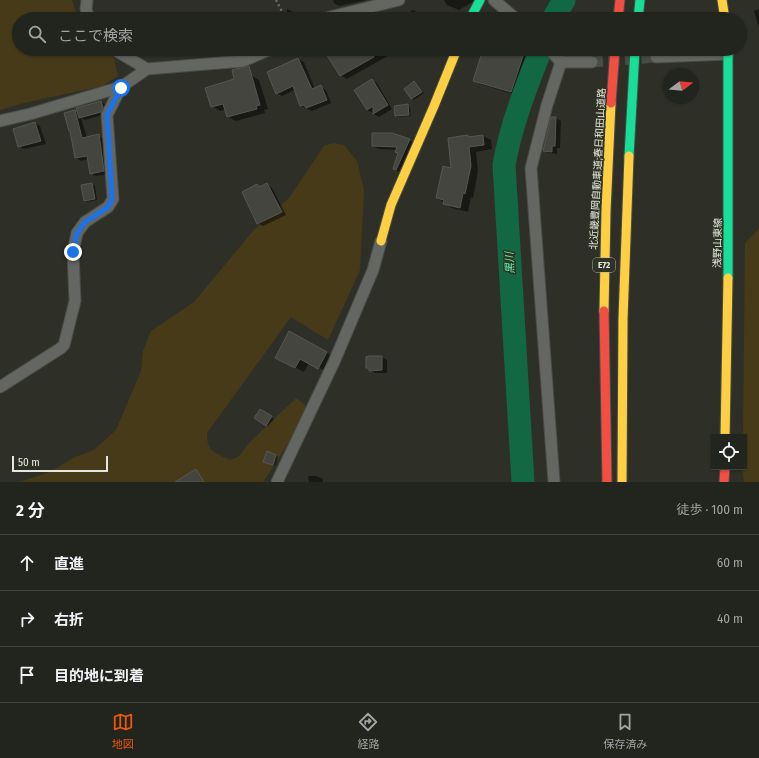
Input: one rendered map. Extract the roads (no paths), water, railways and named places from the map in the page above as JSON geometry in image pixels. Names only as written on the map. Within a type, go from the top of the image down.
[{"type":"main road","points":[[474,12],[480,0]]},
{"type":"main road","points":[[639,12],[640,0]]},
{"type":"main road","points":[[722,0],[724,12]]},
{"type":"main road","points":[[618,12],[619,1]]},
{"type":"main road","points":[[381,241],[391,205],[454,56]]},
{"type":"main road","name":"北近畿豊岡自動車道;春日和田山道路","points":[[607,482],[604,400],[604,280],[606,196],[615,56]]},
{"type":"main road","name":"E72","points":[[622,482],[622,389],[626,191],[635,56]]},
{"type":"main road","name":"浅野山東線","points":[[725,434],[729,227],[728,56]]},
{"type":"main road","points":[[724,482],[725,470]]},
{"type":"street","points":[[86,0],[87,12]]},
{"type":"street","points":[[350,12],[399,0]]},
{"type":"street","points":[[494,0],[508,12]]},
{"type":"street","points":[[126,56],[147,69]]},
{"type":"street","points":[[0,121],[121,88],[147,69],[243,61],[255,56]]},
{"type":"street","points":[[555,56],[561,62],[592,62]]},
{"type":"street","points":[[656,57],[670,56]]},
{"type":"street","points":[[554,482],[531,168],[547,105],[561,62]]},
{"type":"street","points":[[0,387],[64,345],[75,301],[73,252],[77,233],[85,222],[108,207],[112,199],[107,115],[121,88]]},
{"type":"street","points":[[277,482],[334,362],[373,270],[381,241]]},
{"type":"waterway","name":"黒川","points":[[557,12],[564,0]]},
{"type":"waterway","name":"黒川","points":[[523,482],[504,165],[515,121],[538,56]]},
{"type":"tunnel","points":[[592,62],[656,57]]}]
